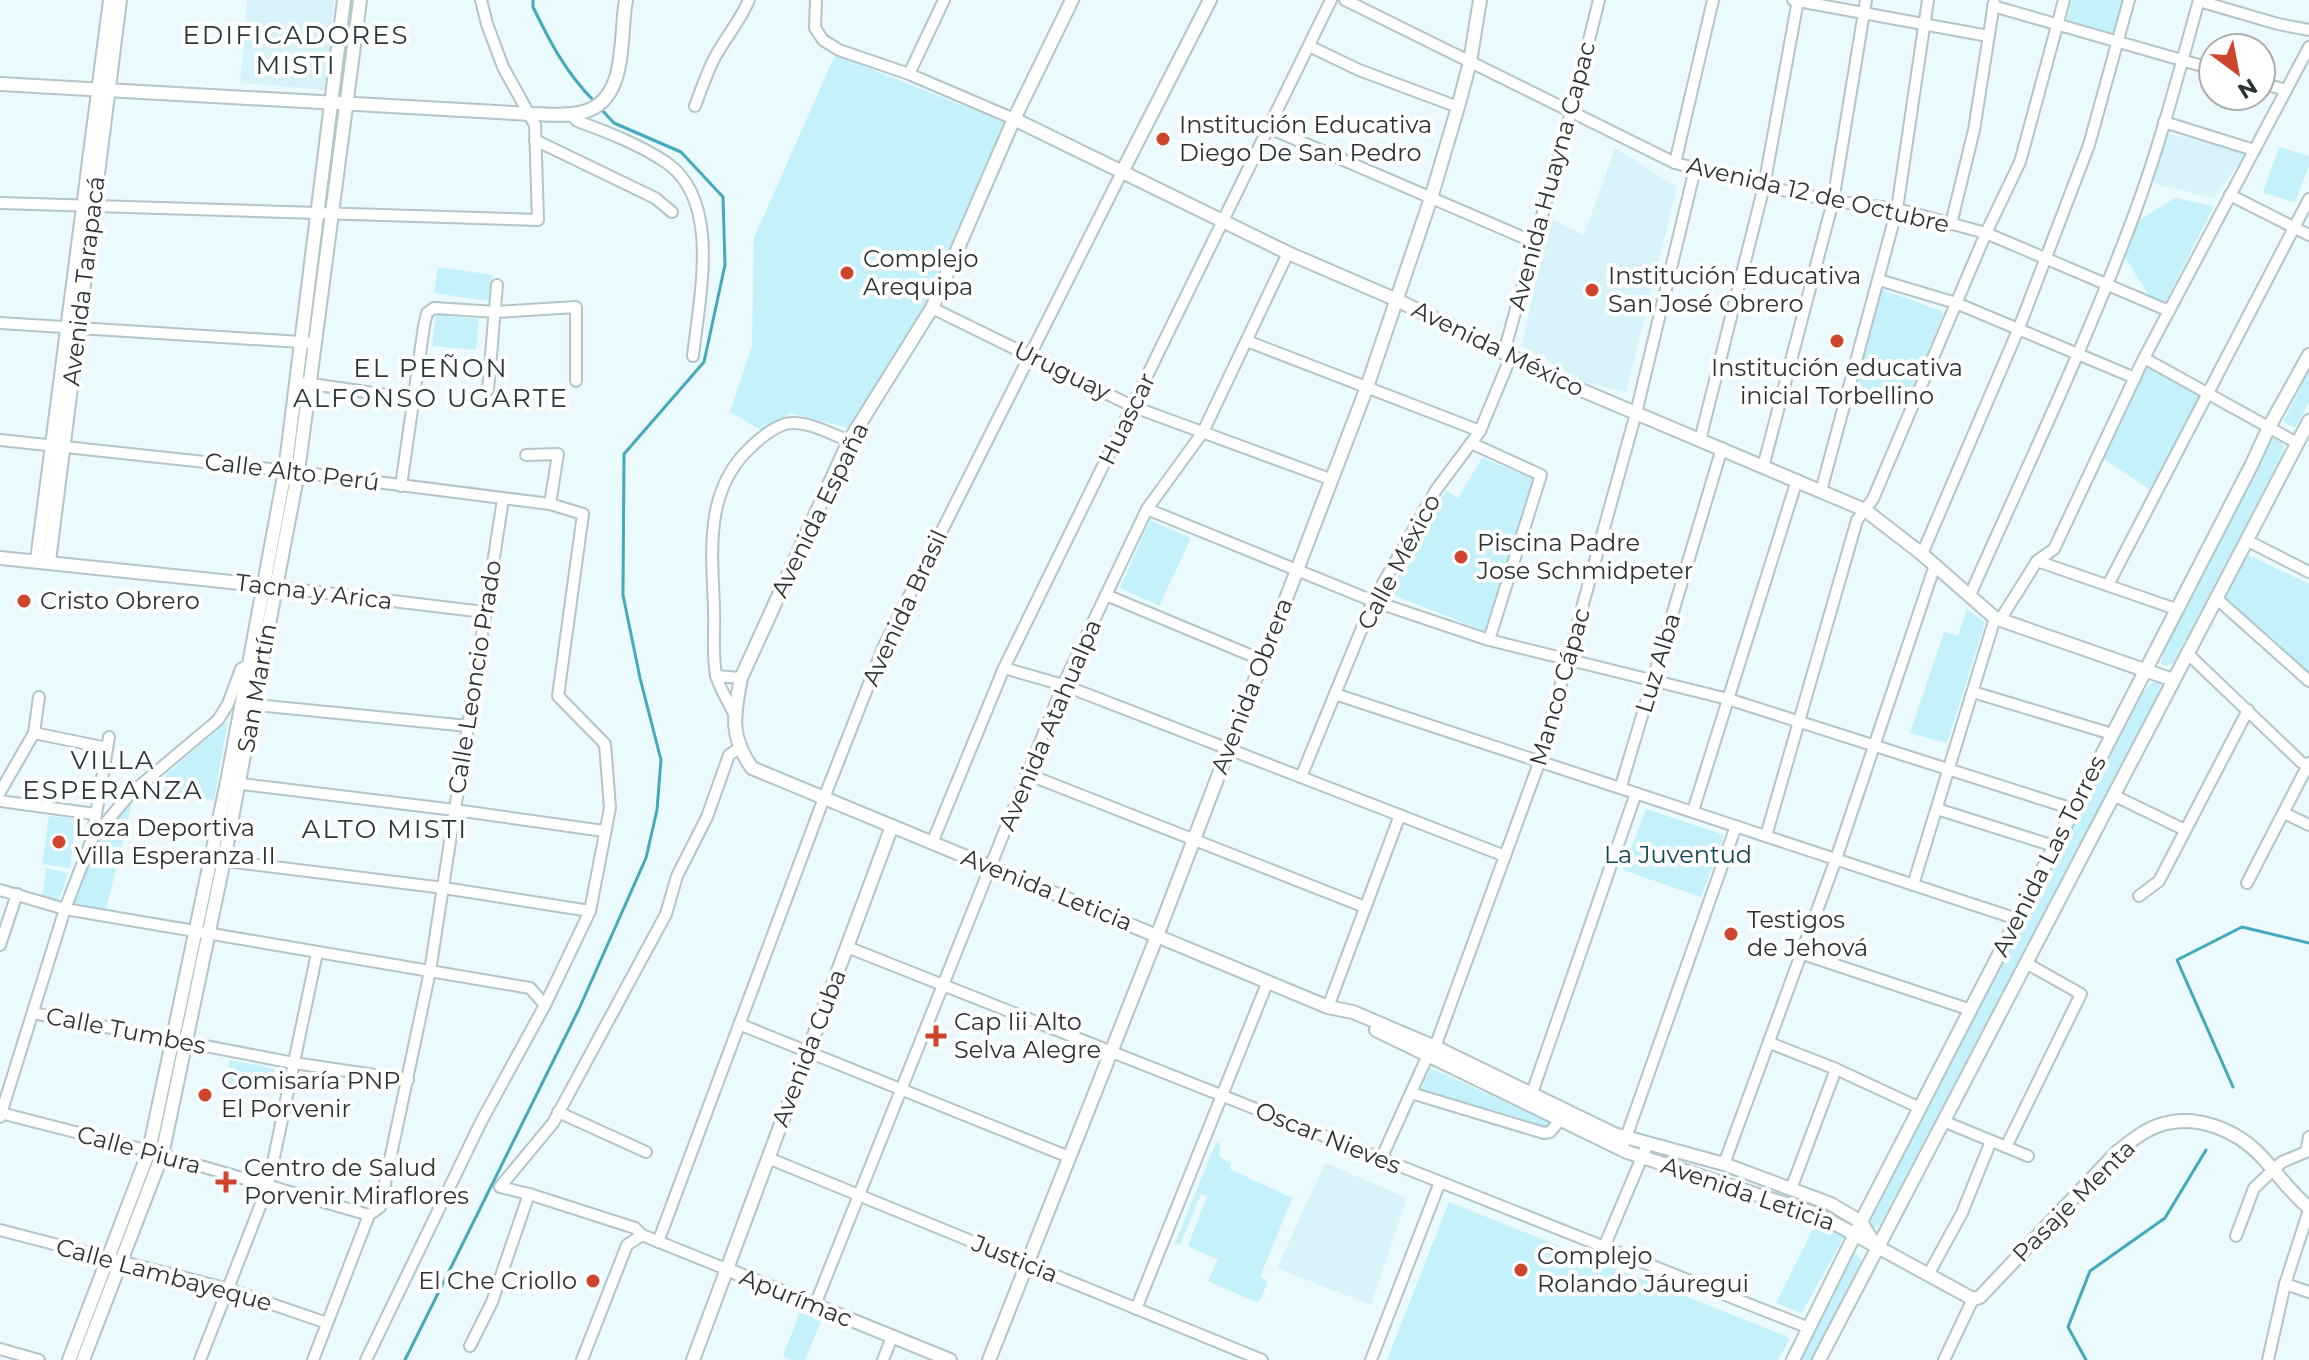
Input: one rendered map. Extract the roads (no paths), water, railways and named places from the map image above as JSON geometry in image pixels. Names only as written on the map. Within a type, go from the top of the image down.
[{"type":"street","name":"Avenida Tarapacá","points":[[43,560],[88,208],[110,0]]},
{"type":"street","name":"Avenida Tarapacá","points":[[102,90],[120,0]]},
{"type":"street","name":"San Martín","points":[[305,383],[303,342],[344,0]]},
{"type":"street","name":"San Martín","points":[[156,1153],[172,1040],[224,860],[247,704],[292,471],[305,383],[316,343],[360,0]]},
{"type":"street","points":[[0,203],[538,220],[535,125],[503,67],[481,0]]},
{"type":"street","points":[[0,84],[571,114],[593,108],[615,82],[619,71],[626,0]]},
{"type":"street","points":[[733,27],[741,0]]},
{"type":"street","points":[[695,106],[714,59],[739,22],[749,0]]},
{"type":"street","name":"Avenida México","points":[[816,0],[815,28],[823,40],[839,50],[909,74],[1014,119],[1288,253],[1397,300],[1567,384],[1865,510],[1998,619],[2173,680]]},
{"type":"street","points":[[909,74],[944,0]]},
{"type":"street","name":"Avenida España","points":[[752,768],[738,749],[734,714],[741,678],[849,441],[932,308],[1014,119],[1072,0]]},
{"type":"street","name":"Avenida Brasil","points":[[658,1242],[883,648],[1210,0]]},
{"type":"street","name":"Huascar","points":[[932,843],[1004,668],[1331,0]]},
{"type":"street","name":"Avenida 12 de Octubre","points":[[1345,0],[1675,163],[1833,201],[1897,209],[1986,233],[2169,311]]},
{"type":"street","name":"Avenida Obrera","points":[[989,1360],[1157,936],[1367,387],[1431,198],[1458,107],[1470,62],[1480,0]]},
{"type":"street","name":"Avenida Huayna Capac","points":[[1508,354],[1599,0]]},
{"type":"street","points":[[1675,163],[1713,0]]},
{"type":"street","points":[[1700,440],[1764,186],[1796,0],[1988,36]]},
{"type":"street","points":[[1763,467],[1833,201],[1866,0]]},
{"type":"street","points":[[1821,491],[1897,209],[1928,0]]},
{"type":"street","points":[[1766,836],[1857,520],[1873,499],[1986,233],[2020,162],[2064,0]]},
{"type":"street","points":[[1922,554],[2047,258],[2089,145],[2129,0]]},
{"type":"street","points":[[1970,595],[2107,284],[2135,212],[2199,0],[2309,30]]},
{"type":"street","points":[[1951,224],[1974,130],[1994,3],[2197,64]]},
{"type":"street","points":[[1309,46],[1359,70],[1458,107]]},
{"type":"street","points":[[1913,885],[1998,619],[2037,561],[2054,549],[2144,358],[2309,47]]},
{"type":"street","points":[[2277,87],[2286,90]]},
{"type":"street","points":[[571,114],[577,121],[632,143],[668,164],[686,181],[696,201],[704,240],[693,356]]},
{"type":"street","points":[[2164,122],[2254,150]]},
{"type":"street","points":[[1269,128],[1536,243]]},
{"type":"street","points":[[535,140],[655,198],[672,212]]},
{"type":"street","name":"Manco Cápac","points":[[1381,1159],[1432,1051],[1539,763],[1636,413],[1695,169]]},
{"type":"street","points":[[2230,195],[2309,235]]},
{"type":"street","points":[[2108,585],[2309,199]]},
{"type":"street","name":"Avenida Atahualpa","points":[[815,1305],[1063,685],[1147,509],[1203,432],[1288,253]]},
{"type":"street","points":[[1879,280],[1956,303],[2135,378]]},
{"type":"street","points":[[488,390],[497,285]]},
{"type":"street","points":[[401,486],[427,313],[434,308],[496,312],[576,307],[576,381]]},
{"type":"street","name":"Uruguay","points":[[932,308],[1134,407],[1330,479]]},
{"type":"street","points":[[0,323],[316,343]]},
{"type":"street","points":[[1247,341],[1480,431]]},
{"type":"street","name":"Calle México","points":[[1301,777],[1373,601],[1436,490],[1480,431],[1508,354]]},
{"type":"street","name":"Avenida Las Torres","points":[[1793,1360],[2269,427],[2309,355]]},
{"type":"street","points":[[2144,358],[2297,443]]},
{"type":"street","points":[[305,383],[414,399]]},
{"type":"street","name":"Avenida Las Torres","points":[[1819,1360],[2309,421]]},
{"type":"street","points":[[734,714],[716,676],[713,518],[719,496],[731,469],[765,434],[787,424],[803,424],[849,441]]},
{"type":"street","name":"Calle Alto Perú","points":[[0,440],[292,471],[550,504],[583,514],[558,696],[605,744],[610,808],[604,831]]},
{"type":"street","points":[[1471,443],[1541,475],[1489,640]]},
{"type":"street","name":"Luz Alba","points":[[1621,786],[1722,448]]},
{"type":"street","points":[[526,455],[558,454],[550,504]]},
{"type":"street","points":[[1693,811],[1797,480]]},
{"type":"street","name":"Calle Leoncio Prado","points":[[313,1360],[369,1215],[380,1207],[430,971],[503,499]]},
{"type":"street","points":[[1147,509],[1373,601],[1489,640],[1728,699],[2073,809]]},
{"type":"street","points":[[2246,540],[2309,572]]},
{"type":"street","name":"Tacna y Arica","points":[[0,558],[43,560],[484,612]]},
{"type":"street","points":[[2037,561],[2176,609]]},
{"type":"street","points":[[1724,1164],[1803,954],[1935,565]]},
{"type":"street","points":[[1106,595],[1262,660]]},
{"type":"street","points":[[2216,598],[2309,681]]},
{"type":"street","points":[[2187,653],[2301,762],[2309,765],[2247,883]]},
{"type":"street","points":[[92,839],[130,794],[218,720],[228,704],[241,669],[255,664]]},
{"type":"street","points":[[1004,668],[1063,685],[1505,856]]},
{"type":"street","points":[[716,676],[741,678]]},
{"type":"street","points":[[1973,692],[2112,734]]},
{"type":"street","points":[[1335,694],[2017,919]]},
{"type":"street","points":[[0,792],[34,733],[39,697]]},
{"type":"street","points":[[247,704],[468,726]]},
{"type":"street","points":[[2139,896],[2159,881],[2248,710]]},
{"type":"street","points":[[1,1115],[65,909],[92,839],[108,743],[34,733]]},
{"type":"street","points":[[646,1152],[558,1112],[666,914],[677,876],[707,817],[729,755],[738,749]]},
{"type":"street","name":"Avenida Leticia","points":[[752,768],[1328,1007],[1353,1012],[1561,1119],[1624,1144],[1648,1143],[1724,1164],[1831,1204],[1877,1248]]},
{"type":"street","points":[[1027,774],[1365,907]]},
{"type":"street","points":[[233,783],[604,831],[590,911],[545,1005],[481,1122],[366,1360]]},
{"type":"street","name":"San Martín","points":[[69,1360],[85,1336],[156,1153],[186,1043],[210,859],[233,783]]},
{"type":"street","points":[[1532,1093],[1636,793]]},
{"type":"street","points":[[2113,795],[2185,830]]},
{"type":"street","points":[[0,801],[95,814]]},
{"type":"street","points":[[1937,809],[2054,846]]},
{"type":"street","points":[[2284,813],[2309,825]]},
{"type":"street","points":[[1328,1007],[1400,815]]},
{"type":"street","name":"Avenida Cuba","points":[[693,1360],[892,826]]},
{"type":"street","points":[[1624,1144],[1736,826]]},
{"type":"street","points":[[210,859],[444,888],[590,911]]},
{"type":"street","points":[[0,890],[65,909],[530,988],[545,1005]]},
{"type":"street","points":[[0,945],[17,894]]},
{"type":"street","name":"Oscar Nieves","points":[[847,947],[1809,1328]]},
{"type":"street","points":[[200,1360],[268,1186],[317,953]]},
{"type":"street","points":[[1803,954],[1971,1010]]},
{"type":"street","points":[[2006,1147],[2081,994],[2026,963]]},
{"type":"street","points":[[1136,1309],[1268,981]]},
{"type":"street","name":"Calle Tumbes","points":[[33,1013],[294,1063],[408,1080]]},
{"type":"street","points":[[739,1024],[1069,1157]]},
{"type":"street","points":[[1770,1043],[1920,1108]]},
{"type":"street","name":"Avenida Leticia","points":[[1432,1051],[1532,1093],[1642,1157],[1858,1228]]},
{"type":"street","points":[[1791,1189],[1836,1069]]},
{"type":"street","points":[[1411,1093],[1544,1133],[1550,1132],[1561,1119]]},
{"type":"street","name":"Apurímac","points":[[558,1112],[553,1123],[500,1187],[635,1228],[658,1242],[950,1360]]},
{"type":"street","name":"Calle Piura","points":[[1,1115],[156,1153],[369,1215]]},
{"type":"street","points":[[1943,1121],[2028,1156]]},
{"type":"street","name":"Pasaje Menta","points":[[1973,1299],[1980,1297],[2117,1152],[2159,1125],[2184,1121],[2207,1123],[2221,1129],[2249,1145],[2309,1209]]},
{"type":"street","points":[[2236,1236],[2254,1188],[2289,1157],[2306,1152],[2309,1137]]},
{"type":"street","points":[[1928,1275],[1962,1213],[1991,1141]]},
{"type":"street","points":[[1604,1247],[1648,1143]]},
{"type":"street","name":"Justicia","points":[[768,1158],[1248,1357],[1262,1360]]},
{"type":"street","points":[[1371,1360],[1440,1182]]},
{"type":"street","points":[[470,1346],[492,1302],[529,1194]]},
{"type":"street","points":[[2268,1360],[2285,1284],[2309,1209]]},
{"type":"street","name":"Calle Lambayeque","points":[[0,1230],[228,1289],[327,1323]]},
{"type":"street","points":[[582,1360],[627,1245],[642,1235]]},
{"type":"street","points":[[1877,1248],[1973,1299],[1944,1360]]},
{"type":"street","points":[[2285,1284],[2309,1292]]},
{"type":"street","name":"San Martín","points":[[83,1360],[85,1336]]},
{"type":"street","points":[[883,1360],[892,1337]]},
{"type":"street","points":[[0,1349],[39,1360]]},
{"type":"waterway","points":[[533,0],[533,7],[559,57],[594,101]]},
{"type":"waterway","points":[[405,1360],[579,1009],[646,858],[657,810],[661,760],[623,595],[624,454],[704,362],[725,265],[723,197],[681,152],[614,123],[599,107]]},
{"type":"waterway","points":[[2233,1087],[2177,960],[2242,927],[2309,943]]},
{"type":"waterway","points":[[2086,1360],[2068,1327],[2090,1271],[2165,1218],[2206,1150]]},
{"type":"place","name":"Institución Educativa Diego De San Pedro","points":[[1163,139]]},
{"type":"place","name":"Complejo Arequipa","points":[[847,273]]},
{"type":"place","name":"Institución Educativa San José Obrero","points":[[1592,290]]},
{"type":"place","name":"Institución educativa inicial Torbellino","points":[[1837,341]]},
{"type":"place","name":"Piscina Padre Jose Schmidpeter","points":[[1461,557]]},
{"type":"place","name":"Cristo Obrero","points":[[24,601]]},
{"type":"place","name":"Loza Deportiva Villa Esperanza II","points":[[59,842]]},
{"type":"place","name":"Testigos de Jehová","points":[[1731,934]]},
{"type":"place","name":"Cap Iii Alto Selva Alegre","points":[[936,1036]]},
{"type":"place","name":"Comisaría PNP El Porvenir","points":[[205,1095]]},
{"type":"place","name":"Centro de Salud Porvenir Miraflores","points":[[226,1182]]},
{"type":"place","name":"Complejo Rolando Jáuregui","points":[[1521,1270]]},
{"type":"place","name":"El Che Criollo","points":[[593,1281]]},
{"type":"district","name":"EDIFICADORES MISTI","points":[[296,50]]},
{"type":"district","name":"EL PEÑON ALFONSO UGARTE","points":[[431,383]]},
{"type":"district","name":"VILLA ESPERANZA","points":[[113,775]]},
{"type":"district","name":"ALTO MISTI","points":[[385,829]]},
{"type":"park label","name":"La Juventud","points":[[1678,855]]}]
